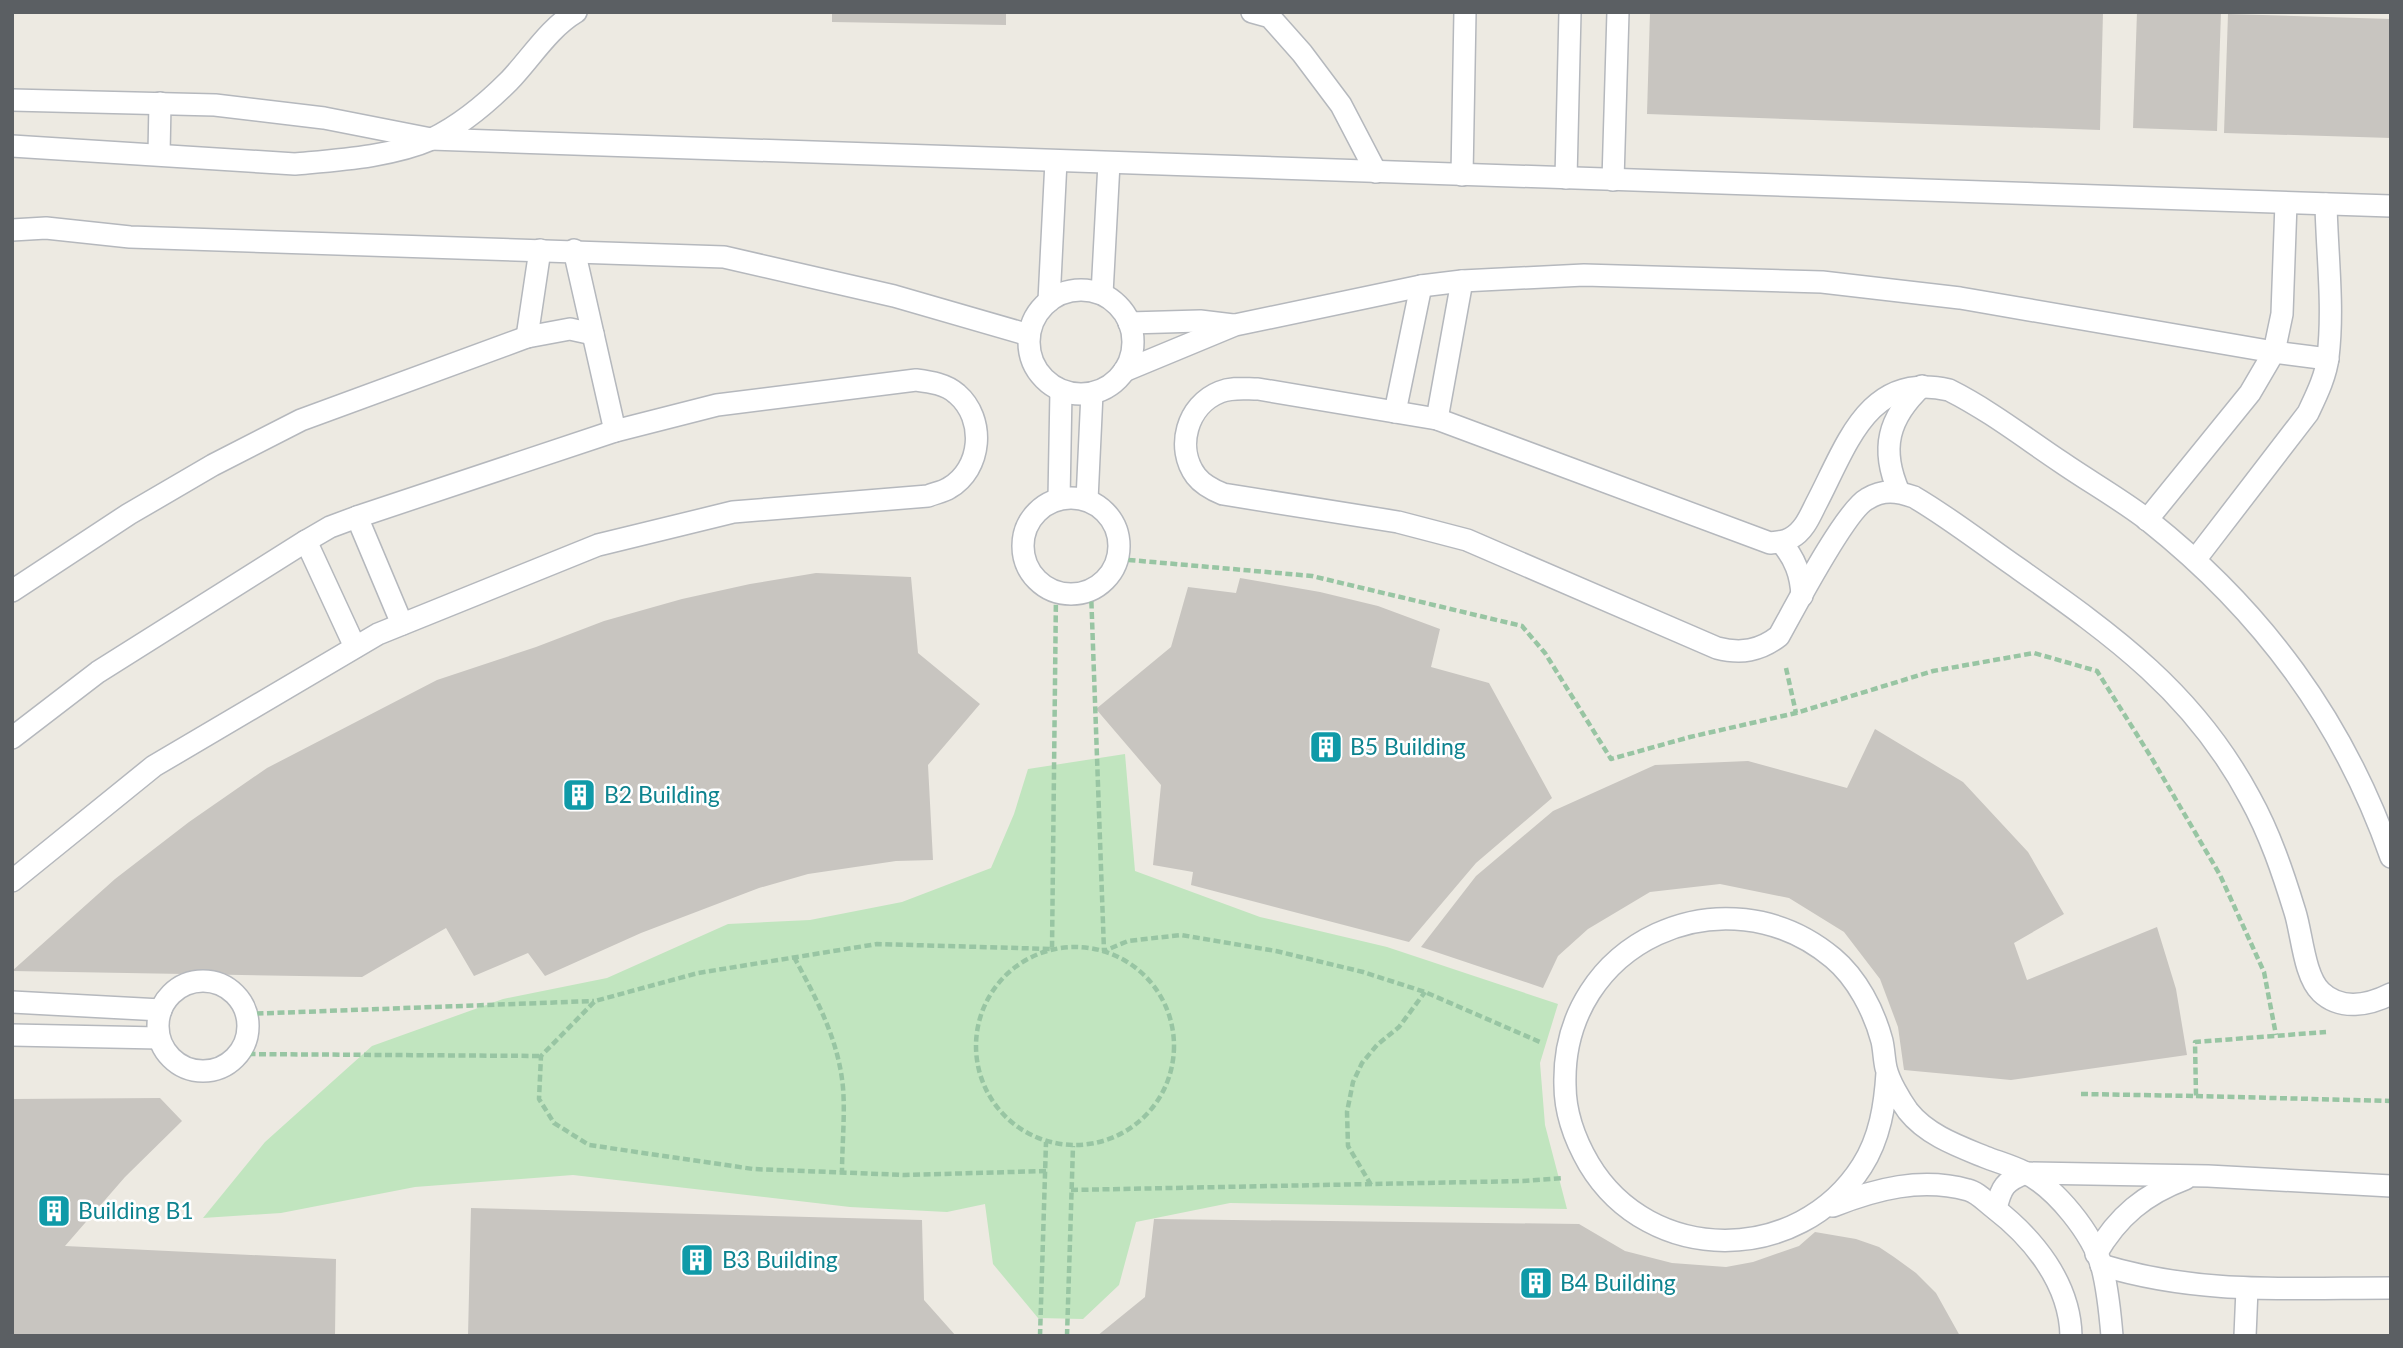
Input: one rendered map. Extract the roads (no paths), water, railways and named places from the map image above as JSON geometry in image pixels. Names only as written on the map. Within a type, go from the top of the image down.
[{"type":"lane","points":[[12,146],[295,164],[387,152],[431,139],[470,114],[508,82],[563,20],[576,12]]},
{"type":"lane","points":[[1252,12],[1270,17],[1302,53],[1341,105],[1376,172]]},
{"type":"lane","points":[[1462,175],[1465,12]]},
{"type":"lane","points":[[1566,178],[1570,12]]},
{"type":"lane","points":[[1613,180],[1618,12]]},
{"type":"lane","points":[[12,100],[160,103],[270,110],[431,139],[2391,206]]},
{"type":"lane","points":[[159,154],[160,103]]},
{"type":"lane","points":[[1049,301],[1056,161]]},
{"type":"lane","points":[[1102,294],[1109,163]]},
{"type":"lane","points":[[2147,520],[2250,393],[2274,352],[2282,314],[2286,203]]},
{"type":"lane","points":[[2195,560],[2308,413],[2328,359],[2326,204]]},
{"type":"lane","points":[[12,230],[46,228],[130,237],[724,257],[894,296],[1029,335]]},
{"type":"lane","points":[[527,337],[540,250]]},
{"type":"lane","points":[[573,250],[615,431]]},
{"type":"lane","points":[[1124,371],[1235,325],[1421,286],[1462,281],[1584,275],[1822,282],[1959,298],[2328,359]]},
{"type":"lane","points":[[1437,419],[1462,281]]},
{"type":"lane","points":[[1395,412],[1421,286]]},
{"type":"lane","points":[[1074,290],[1102,294],[1122,311],[1129,323],[1133,339],[1131,356],[1124,371],[1110,386],[1092,393],[1061,391],[1046,382],[1036,368],[1030,352],[1029,335],[1035,316],[1061,293],[1074,290]]},
{"type":"lane","points":[[1129,323],[1200,321],[1235,325]]},
{"type":"lane","points":[[12,591],[129,514],[214,465],[301,420],[527,337],[570,330],[593,334]]},
{"type":"lane","points":[[12,738],[98,671],[306,541],[330,527],[357,517],[615,431],[717,405],[916,380],[938,383],[957,393],[971,411],[977,432],[975,454],[965,474],[949,488],[928,496],[733,512],[625,538],[598,545],[377,634],[154,766],[12,881]]},
{"type":"lane","points":[[1899,492],[1891,474],[1888,454],[1890,434],[1902,408],[1922,386]]},
{"type":"lane","points":[[2391,857],[2379,822],[2352,762],[2320,706],[2283,653],[2241,604],[2195,560],[2147,520],[1950,390],[1922,386],[1903,389],[1870,408],[1858,423],[1805,525],[1790,539],[1781,542],[1760,541],[1437,419],[1258,389],[1237,389],[1220,392],[1206,400],[1187,427],[1185,444],[1188,460],[1208,487],[1223,494],[1398,522],[1455,536],[1499,552],[1717,648],[1744,652],[1769,644],[1779,636],[1855,508],[1875,494],[1899,492],[1914,497],[2081,613],[2131,652],[2177,695],[2217,745],[2250,798],[2277,856],[2311,976],[2321,992],[2337,1001],[2355,1005],[2374,1002],[2391,994]]},
{"type":"lane","points":[[1059,499],[1061,391]]},
{"type":"lane","points":[[1087,500],[1092,393]]},
{"type":"lane","points":[[1073,497],[1087,500],[1103,509],[1114,523],[1120,541],[1118,559],[1108,578],[1091,591],[1074,595],[1056,593],[1041,584],[1029,570],[1024,554],[1024,536],[1030,519],[1042,507],[1059,499],[1073,497]]},
{"type":"lane","points":[[357,517],[402,624]]},
{"type":"lane","points":[[306,541],[355,647]]},
{"type":"lane","points":[[1781,542],[1799,573],[1802,596]]},
{"type":"lane","points":[[1821,1210],[1844,1189],[1864,1164],[1877,1135],[1885,1105],[1887,1073],[1882,1042],[1872,1012],[1856,984],[1835,960],[1810,941],[1782,928],[1751,919],[1720,918],[1688,922],[1658,933],[1631,948],[1607,970],[1588,995],[1575,1024],[1567,1054],[1565,1086],[1569,1117],[1579,1147],[1595,1174],[1617,1199],[1642,1218],[1670,1231],[1700,1239],[1732,1241],[1763,1237],[1870,1191],[1911,1184],[1937,1184],[1971,1190],[2019,1227],[2040,1255],[2067,1301],[2071,1336]]},
{"type":"lane","points":[[191,982],[219,984],[231,990],[240,1001],[246,1014],[247,1035],[238,1054],[227,1064],[201,1072],[187,1068],[174,1061],[159,1038],[161,1010],[167,997],[191,982]]},
{"type":"lane","points":[[12,1002],[161,1010]]},
{"type":"lane","points":[[12,1035],[159,1038]]},
{"type":"lane","points":[[1887,1073],[1909,1111],[1928,1129],[1956,1145],[2026,1173],[2057,1197],[2084,1230],[2099,1259],[2109,1298],[2112,1336]]},
{"type":"lane","points":[[1996,1209],[2000,1192],[2010,1179],[2026,1173],[2208,1176],[2391,1186]]},
{"type":"lane","points":[[2099,1259],[2116,1224],[2142,1200],[2185,1180],[2208,1176]]},
{"type":"lane","points":[[2099,1259],[2136,1276],[2172,1283],[2247,1289],[2391,1287]]},
{"type":"lane","points":[[2245,1336],[2247,1289]]},
{"type":"place","name":"B5 Building","points":[[1326,747]]},
{"type":"place","name":"B2 Building","points":[[579,795]]},
{"type":"place","name":"Building B1","points":[[54,1211]]},
{"type":"place","name":"B3 Building","points":[[697,1260]]},
{"type":"place","name":"B4 Building","points":[[1536,1283]]}]
